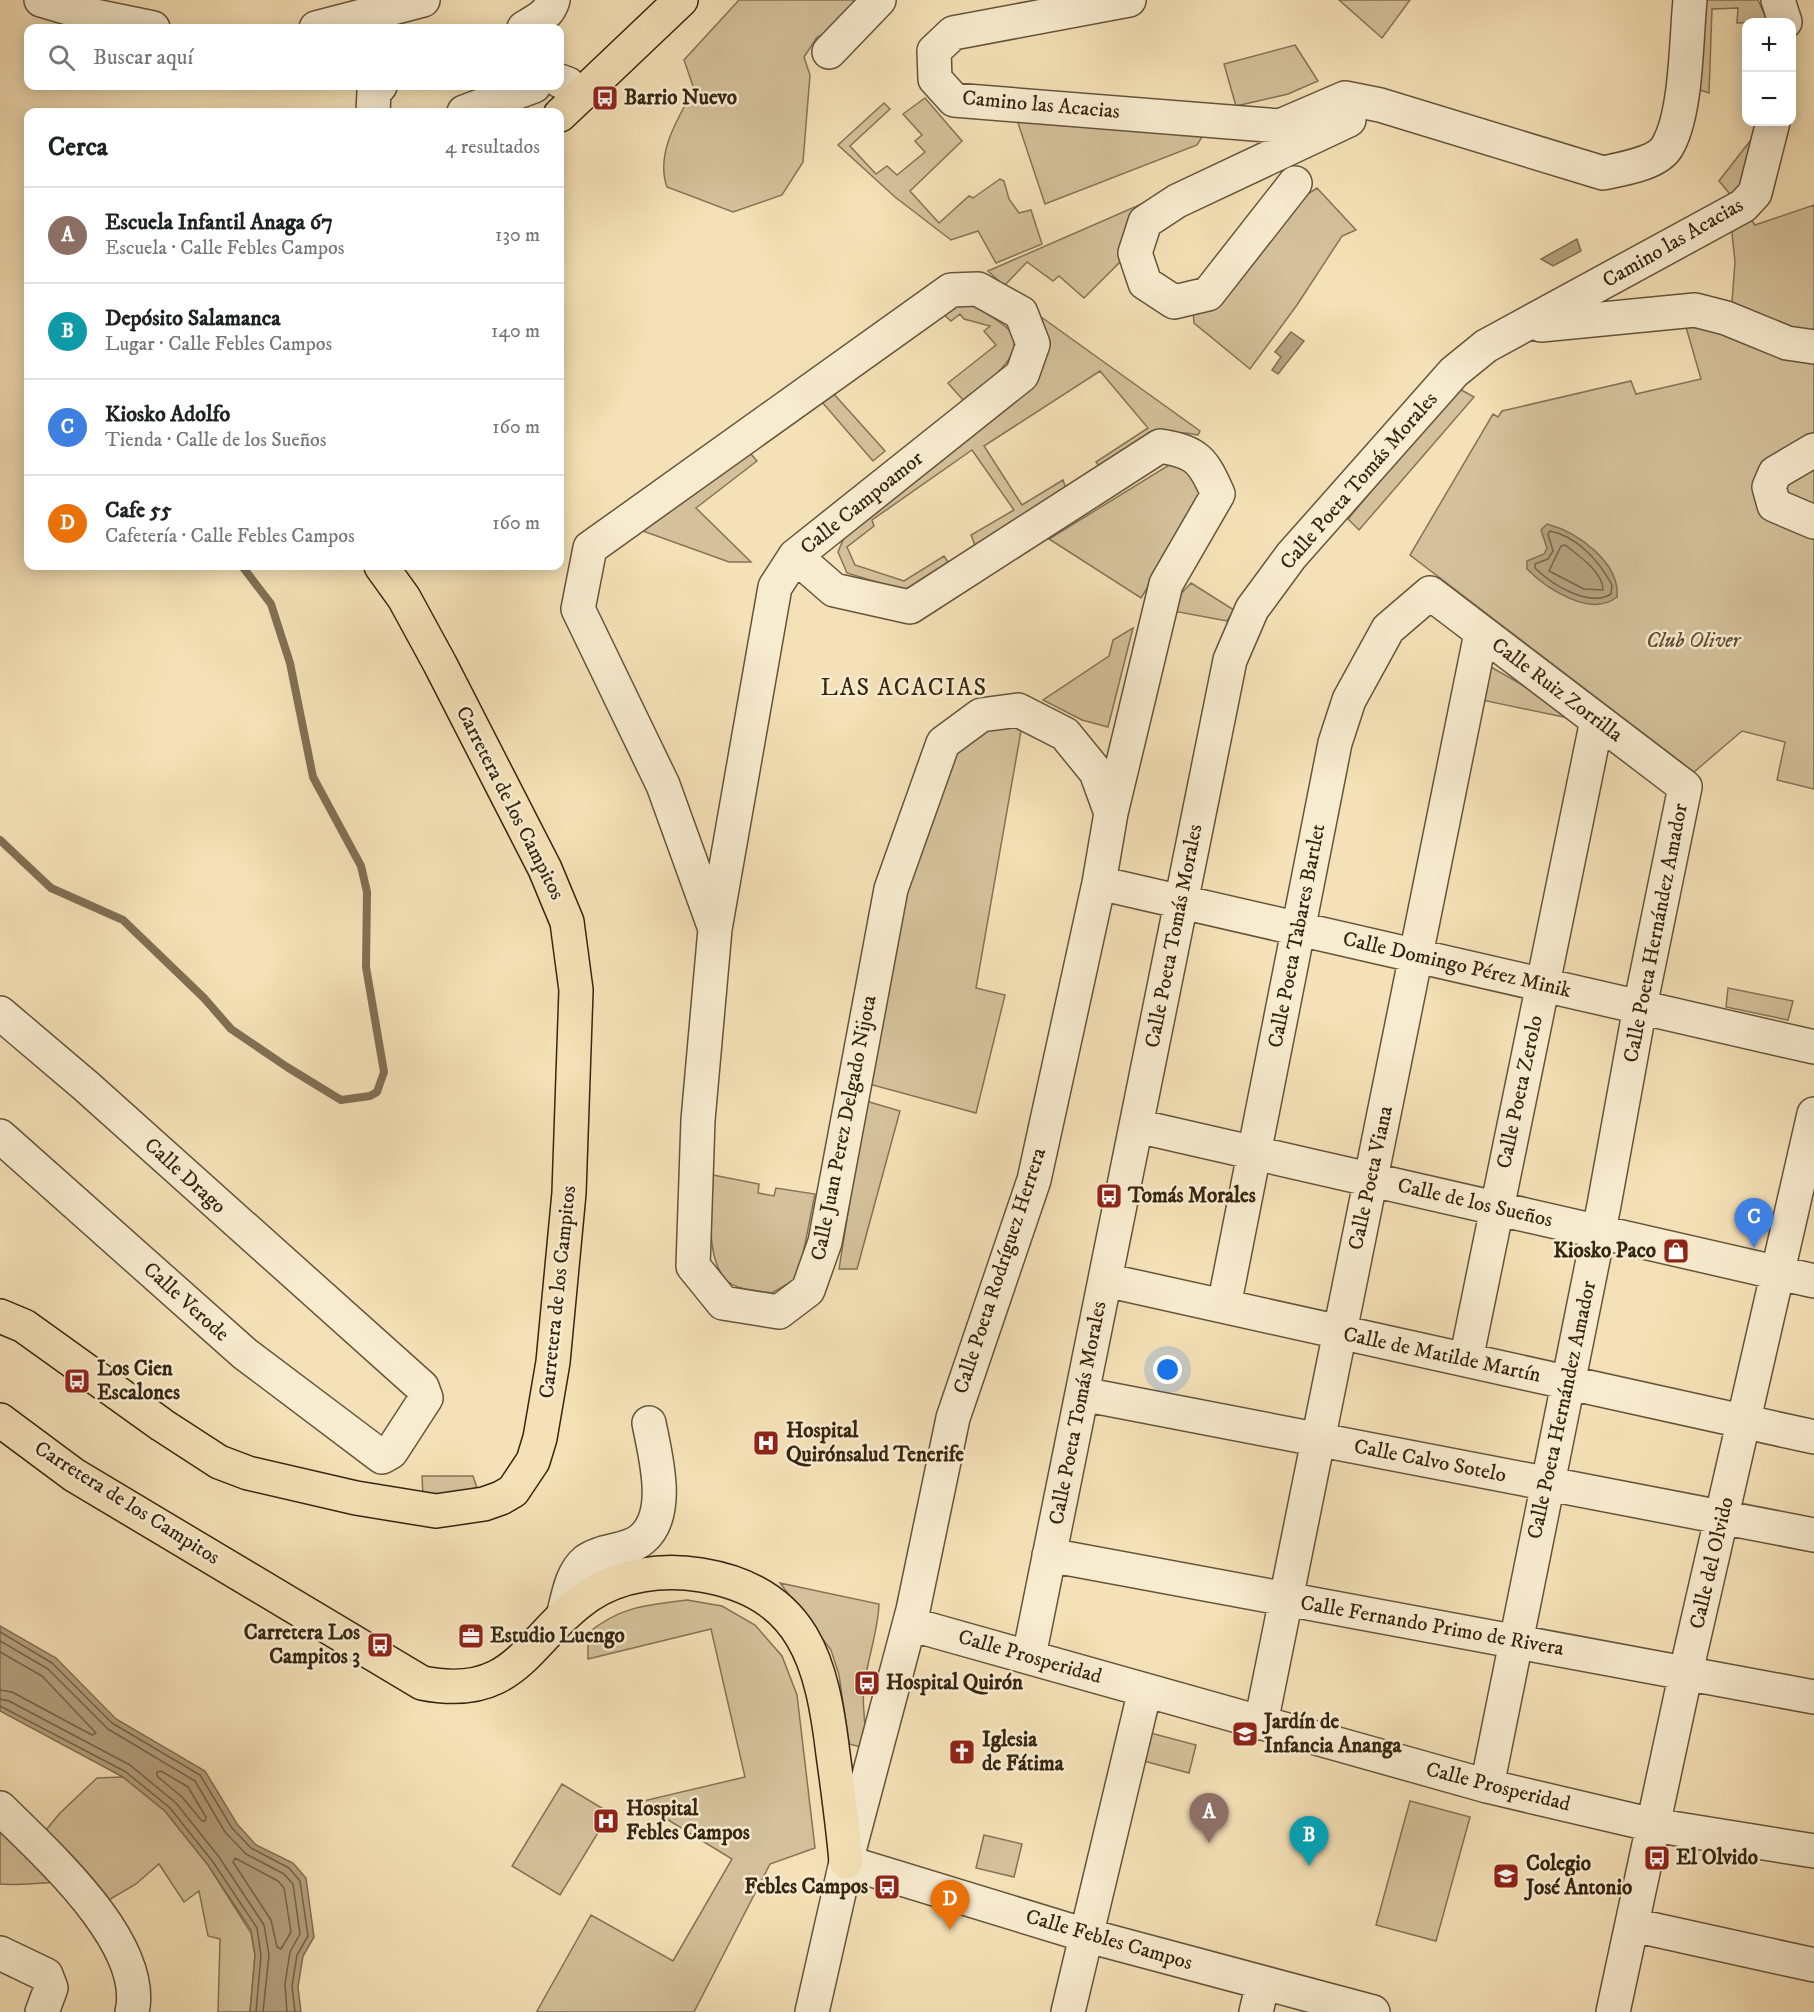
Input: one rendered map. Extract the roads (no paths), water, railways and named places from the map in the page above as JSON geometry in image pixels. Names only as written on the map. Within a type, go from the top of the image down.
[{"type":"main road","points":[[567,97],[681,0]]},
{"type":"main road","name":"Carretera de los Campitos","points":[[0,1316],[24,1326],[162,1425],[219,1462],[248,1473],[356,1498],[436,1511],[484,1504],[501,1498],[513,1491],[525,1477],[540,1438],[553,1362],[569,1193],[576,1043],[575,970],[567,922],[557,895],[440,664],[404,598],[384,570]]},
{"type":"main road","name":"Carretera de los Campitos","points":[[0,1420],[74,1475],[422,1683],[438,1686],[465,1685],[486,1681],[506,1673],[540,1643],[563,1616],[589,1595],[632,1577],[669,1572],[711,1577],[736,1583],[760,1595],[782,1613],[805,1641],[818,1668],[827,1705],[846,1862]]},
{"type":"street","points":[[41,0],[95,16],[134,24]]},
{"type":"street","points":[[331,24],[423,0]]},
{"type":"street","points":[[531,24],[545,16],[551,9],[553,0]]},
{"type":"street","points":[[829,52],[879,0]]},
{"type":"street","name":"Camino las Acacias","points":[[1129,0],[953,33],[934,51],[935,80],[954,100],[1280,126],[1345,98],[1380,105],[1604,172],[1639,166],[1667,149],[1680,111],[1689,0]]},
{"type":"street","points":[[1778,0],[1784,18]]},
{"type":"street","points":[[373,108],[376,90]]},
{"type":"street","points":[[475,108],[523,90]]},
{"type":"street","points":[[1295,183],[1208,294],[1174,302],[1145,283],[1135,253],[1145,222],[1177,201],[1380,105]]},
{"type":"street","name":"Camino las Acacias","points":[[1526,326],[1743,206],[1755,193],[1772,126]]},
{"type":"street","points":[[1625,271],[1618,289],[1620,306],[1632,314]]},
{"type":"street","name":"Calle Campoamor","points":[[590,548],[951,290],[978,288],[1021,313],[1033,344],[1022,375],[795,556],[834,590],[910,608],[1160,446],[1186,450],[1206,466],[1218,494],[1166,584],[1111,813]]},
{"type":"street","points":[[1526,326],[1632,314],[1695,310],[1726,318],[1787,343],[1814,347]]},
{"type":"street","name":"Calle Poeta Tomás Morales","points":[[1029,1656],[1230,660],[1252,609],[1291,556],[1454,372],[1486,346],[1526,326]]},
{"type":"street","points":[[1814,450],[1775,473],[1769,487],[1774,505],[1814,522]]},
{"type":"street","name":"Calle Juan Perez Delgado Nijota","points":[[590,548],[578,609],[663,785],[715,929]]},
{"type":"street","name":"Calle Juan Perez Delgado Nijota","points":[[795,556],[775,587],[715,929],[698,1120],[693,1266],[723,1303],[779,1312],[808,1290],[825,1242],[891,889],[943,743],[981,715],[1018,710],[1065,734],[1100,743],[1130,733]]},
{"type":"street","name":"Calle Ruiz Zorrilla","points":[[1430,594],[1685,786]]},
{"type":"street","name":"Calle Poeta Tabares Bartlet","points":[[1224,1306],[1335,743],[1349,700],[1388,629],[1430,594]]},
{"type":"street","name":"Calle Poeta Viana","points":[[1261,1723],[1418,956],[1481,633]]},
{"type":"street","name":"Calle Poeta Zerolo","points":[[1466,1360],[1597,720]]},
{"type":"street","name":"Calle Juan Perez Delgado Nijota","points":[[1065,734],[1095,772],[1111,813]]},
{"type":"street","name":"Calle Poeta Hernández Amador","points":[[1487,1786],[1514,1641],[1599,1231],[1640,1007],[1685,786]]},
{"type":"street","name":"Calle Poeta Rodríguez Herrera","points":[[812,2012],[846,1862],[910,1624],[953,1418],[1034,1180],[1099,883],[1111,813]]},
{"type":"street","name":"Calle Domingo Pérez Minik","points":[[1099,883],[1814,1047]]},
{"type":"street","name":"Calle Drago","points":[[0,1013],[86,1086],[367,1341],[422,1387],[426,1398],[391,1452],[382,1457]]},
{"type":"street","name":"Calle del Olvido","points":[[1613,2012],[1686,1672],[1814,1114]]},
{"type":"street","name":"Calle de los Sueños","points":[[1137,1126],[1814,1281]]},
{"type":"street","name":"Calle Verode","points":[[0,1136],[244,1353],[382,1457]]},
{"type":"street","name":"Calle de Matilde Martín","points":[[1105,1280],[1814,1437]]},
{"type":"street","name":"Calle Calvo Sotelo","points":[[1082,1394],[1814,1535]]},
{"type":"street","points":[[563,1616],[573,1578],[586,1561],[642,1539],[652,1524],[659,1504],[658,1475],[649,1423]]},
{"type":"street","name":"Calle Fernando Primo de Rivera","points":[[1049,1555],[1814,1697]]},
{"type":"street","name":"Calle Prosperidad","points":[[910,1624],[1487,1786],[1653,1825],[1814,1851]]},
{"type":"street","points":[[1068,2012],[1145,1690]]},
{"type":"street","points":[[0,1808],[74,1881],[111,1932],[124,1955],[131,1979],[132,2012]]},
{"type":"street","name":"Calle Febles Campos","points":[[846,1862],[1085,1935],[1259,1997],[1373,2012]]},
{"type":"street","points":[[1633,1926],[1814,1965]]},
{"type":"street","points":[[0,1953],[46,1975],[51,1988],[42,2012]]},
{"type":"water","points":[[1577,239],[1581,251],[1553,266],[1541,259]]},
{"type":"water","points":[[1291,332],[1304,341],[1278,374],[1272,370],[1281,357],[1275,352]]},
{"type":"water","points":[[1547,524],[1571,534],[1594,550],[1612,572],[1617,597],[1606,603],[1582,603],[1557,592],[1527,569],[1527,561],[1544,554],[1547,548],[1541,530]]},
{"type":"water","points":[[0,1626],[56,1658],[116,1719],[205,1771],[237,1824],[256,1845],[293,1863],[306,1878],[314,1937],[303,1956],[298,1987],[301,2012],[250,2012],[255,1955],[251,1930],[208,1865],[165,1811],[123,1777],[0,1711]]},
{"type":"waterway","points":[[0,840],[51,888],[123,920],[204,998],[231,1029],[287,1067],[341,1100],[370,1096],[377,1092],[384,1072],[366,967],[367,892],[361,866],[313,777],[290,663],[271,604],[245,570]]},
{"type":"place","name":"Barrio Nuevo","points":[[605,98]]},
{"type":"place","name":"Tomás Morales","points":[[1109,1196]]},
{"type":"place","name":"Kiosko Adolfo","points":[[1754,1248]]},
{"type":"place","name":"Kiosko Paco","points":[[1676,1251]]},
{"type":"place","name":"Los Cien Escalones","points":[[77,1381]]},
{"type":"place","name":"Hospital Quirónsalud Tenerife","points":[[766,1443]]},
{"type":"place","name":"Estudio Luengo","points":[[471,1636]]},
{"type":"place","name":"Carretera Los Campitos 3","points":[[380,1645]]},
{"type":"place","name":"Hospital Quirón","points":[[867,1683]]},
{"type":"place","name":"Jardín de Infancia Ananga","points":[[1245,1734]]},
{"type":"place","name":"Iglesia de Fátima","points":[[962,1752]]},
{"type":"place","name":"Hospital Febles Campos","points":[[606,1821]]},
{"type":"place","name":"Escuela Infantil Anaga 67","points":[[1209,1843]]},
{"type":"place","name":"El Olvido","points":[[1657,1858]]},
{"type":"place","name":"Depósito Salamanca","points":[[1309,1866]]},
{"type":"place","name":"Colegio José Antonio","points":[[1506,1876]]},
{"type":"place","name":"Febles Campos","points":[[887,1887]]},
{"type":"place","name":"Cafe 55","points":[[950,1930]]},
{"type":"district","name":"LAS ACACIAS","points":[[904,688]]},
{"type":"park label","name":"Club Oliver","points":[[1693,641]]}]
